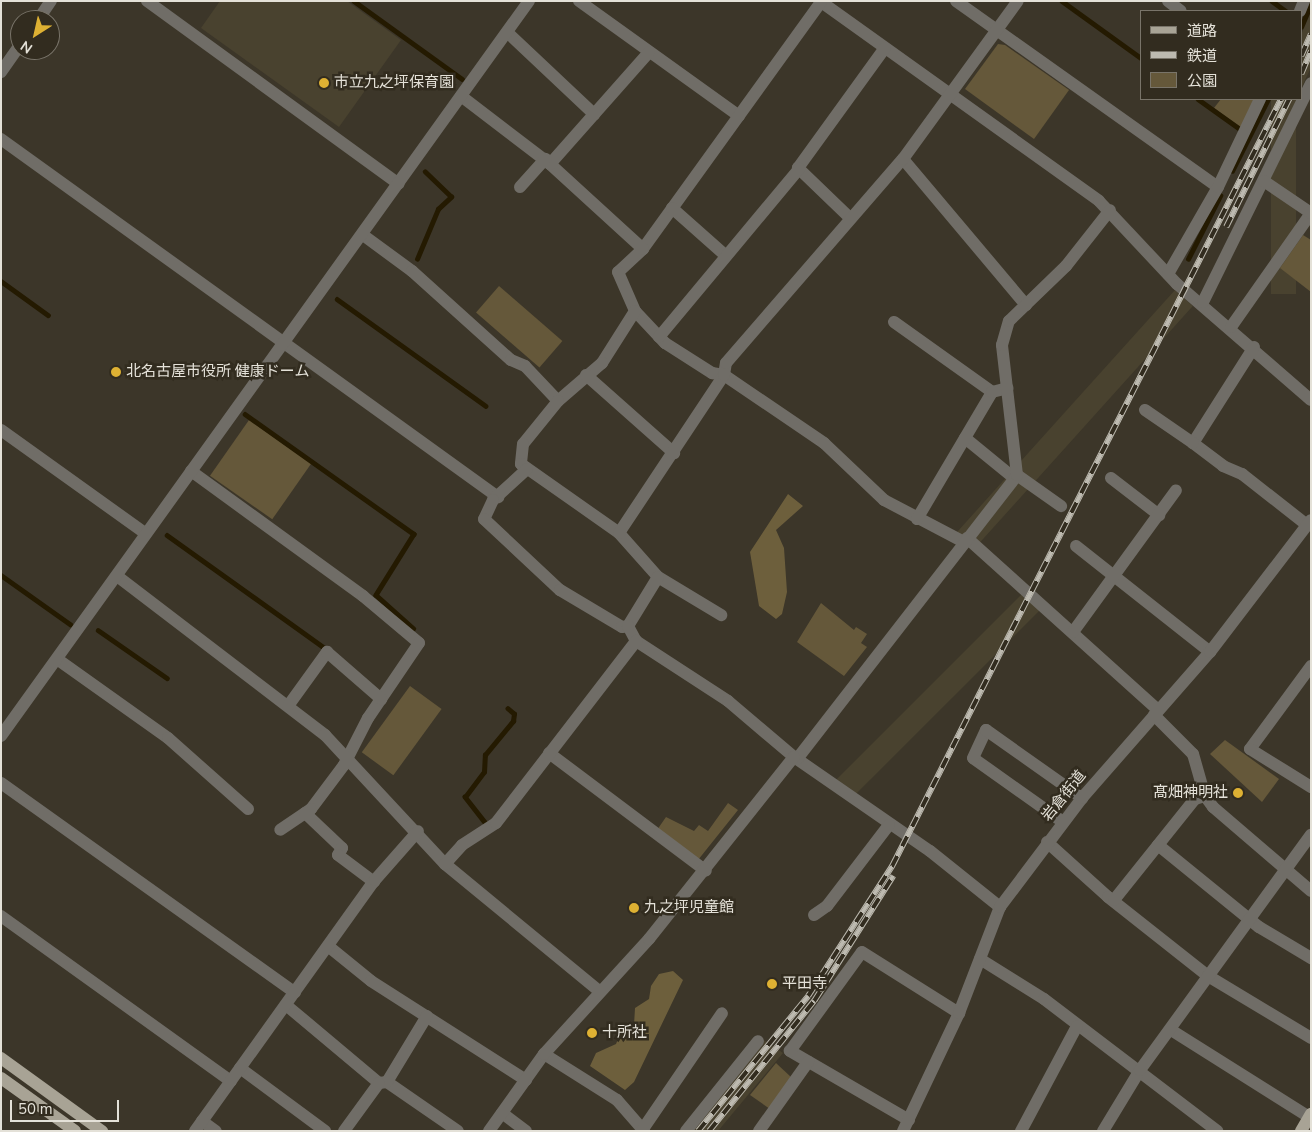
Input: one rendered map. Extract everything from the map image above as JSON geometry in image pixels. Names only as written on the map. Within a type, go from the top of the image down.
[{"type":"main road","points":[[1,1058],[102,1131]]},
{"type":"main road","points":[[1,1078],[75,1131]]},
{"type":"main road","points":[[1301,1131],[1310,1116]]},
{"type":"street","points":[[147,1],[399,184]]},
{"type":"street","points":[[4,728],[117,576],[529,1]]},
{"type":"street","points":[[579,1],[738,116]]},
{"type":"street","points":[[1311,400],[1232,327],[1168,274],[1110,210],[820,1],[643,249],[618,272],[635,311],[659,337],[688,360],[724,375],[843,457],[884,500],[917,519],[966,540],[1074,632],[1156,712],[1193,754],[1205,796],[1311,891]]},
{"type":"street","points":[[956,1],[1218,186]]},
{"type":"street","points":[[618,533],[724,375],[726,363],[849,217],[903,158],[952,95],[1018,1]]},
{"type":"street","points":[[1168,1],[1181,10]]},
{"type":"street","points":[[507,32],[594,114]]},
{"type":"street","points":[[659,337],[799,169],[885,48]]},
{"type":"street","points":[[520,187],[594,114],[650,52]]},
{"type":"street","points":[[1,72],[10,59]]},
{"type":"street","points":[[1203,302],[1309,90]]},
{"type":"street","points":[[462,96],[547,161],[643,249]]},
{"type":"street","points":[[1168,274],[1218,186],[1260,100]]},
{"type":"street","points":[[1,139],[286,341],[498,497]]},
{"type":"street","points":[[903,158],[1026,305]]},
{"type":"street","points":[[799,169],[849,217]]},
{"type":"street","points":[[1232,327],[1311,213],[1264,181]]},
{"type":"street","points":[[672,208],[726,256]]},
{"type":"street","points":[[489,1131],[544,1054],[598,990],[706,871],[1016,476],[1002,344],[1009,321],[1066,266],[1110,210]]},
{"type":"street","points":[[362,235],[412,271],[511,360],[525,366],[558,401]]},
{"type":"street","points":[[635,311],[602,363],[558,401],[523,444],[521,464],[618,533],[658,577],[721,615]]},
{"type":"street","points":[[894,322],[992,392]]},
{"type":"street","points":[[1193,443],[1254,347]]},
{"type":"street","points":[[586,375],[674,452]]},
{"type":"street","points":[[917,519],[992,392],[1008,388]]},
{"type":"street","points":[[1145,410],[1223,466],[1242,474],[1309,523]]},
{"type":"street","points":[[1,430],[146,534]]},
{"type":"street","points":[[965,438],[1016,476],[1062,506]]},
{"type":"street","points":[[527,469],[498,497],[484,519],[503,540],[579,604],[622,627],[628,626],[658,577]]},
{"type":"street","points":[[191,471],[363,596],[419,643],[381,699],[348,756],[305,813],[280,830]]},
{"type":"street","points":[[1111,478],[1159,514]]},
{"type":"street","points":[[1074,632],[1176,490]]},
{"type":"street","name":"岩倉街道","points":[[906,1125],[959,1013],[1000,907],[1047,842],[1082,798],[1210,652],[1309,523]]},
{"type":"street","points":[[1076,546],[1210,652]]},
{"type":"street","points":[[117,576],[288,706],[348,756],[418,831],[444,864],[598,990]]},
{"type":"street","points":[[628,626],[636,641],[728,701],[795,758],[1000,907]]},
{"type":"street","points":[[444,864],[462,845],[496,823],[636,641]]},
{"type":"street","points":[[288,706],[327,652],[381,699]]},
{"type":"street","points":[[57,659],[168,738],[248,809]]},
{"type":"street","points":[[1310,669],[1250,749],[1311,787]]},
{"type":"street","points":[[1063,822],[973,758],[986,730],[1082,798]]},
{"type":"street","points":[[549,753],[706,871]]},
{"type":"street","points":[[1,783],[295,993]]},
{"type":"street","points":[[1114,900],[1195,799],[1205,796]]},
{"type":"street","points":[[305,813],[342,848],[338,855],[374,882]]},
{"type":"street","points":[[814,915],[827,906],[889,825]]},
{"type":"street","points":[[216,1131],[198,1126],[374,882],[418,831]]},
{"type":"street","points":[[1103,1131],[1140,1070],[1171,1030],[1311,835]]},
{"type":"street","points":[[1047,842],[1114,900],[1208,976],[1311,1038]]},
{"type":"street","points":[[1158,845],[1250,919],[1311,958]]},
{"type":"street","points":[[1,916],[231,1081]]},
{"type":"street","points":[[328,946],[350,967],[526,1080]]},
{"type":"street","points":[[906,1125],[790,1051],[862,952],[959,1013]]},
{"type":"street","points":[[980,959],[1140,1070],[1217,1131]]},
{"type":"street","points":[[286,1005],[383,1083],[458,1131]]},
{"type":"street","points":[[544,1054],[617,1100],[644,1130],[722,1013]]},
{"type":"street","points":[[344,1131],[383,1083],[427,1016]]},
{"type":"street","points":[[1021,1131],[1077,1026]]},
{"type":"street","points":[[1171,1030],[1310,1116]]},
{"type":"street","points":[[686,1131],[758,1041]]},
{"type":"street","points":[[759,1131],[808,1062]]},
{"type":"street","points":[[240,1068],[324,1131]]},
{"type":"street","points":[[502,1113],[526,1131]]},
{"type":"shaded area","name":"市立九之坪保育園","points":[[220,1],[347,1],[401,40],[339,127],[201,28]]},
{"type":"shaded area","points":[[1311,12],[1311,67],[1302,87],[1302,33]]},
{"type":"shaded area","points":[[1271,100],[1296,100],[1296,294],[1271,294]]},
{"type":"shaded area","points":[[1175,290],[1193,306],[975,548],[957,532]]},
{"type":"shaded area","points":[[788,494],[803,506],[776,530],[784,548],[787,592],[782,614],[776,619],[759,606],[750,552]]},
{"type":"shaded area","points":[[1024,592],[1041,609],[853,797],[836,780]]},
{"type":"shaded area","points":[[673,971],[683,980],[634,1082],[625,1090],[590,1066],[596,1053],[616,1044],[622,1029],[634,1025],[635,1008],[649,999],[651,986],[659,974]]},
{"type":"shaded area","points":[[764,1040],[783,1053],[718,1131],[690,1131]]},
{"type":"green space","points":[[998,44],[1005,45],[1069,90],[1034,139],[965,89]]},
{"type":"green space","points":[[1220,100],[1256,100],[1242,128],[1214,108]]},
{"type":"green space","points":[[1303,235],[1311,240],[1311,292],[1280,268]]},
{"type":"green space","points":[[499,286],[562,341],[539,368],[476,312]]},
{"type":"green space","points":[[249,420],[311,464],[272,519],[210,476]]},
{"type":"green space","points":[[821,603],[854,630],[856,627],[867,634],[861,643],[867,647],[844,676],[797,642]]},
{"type":"green space","points":[[410,686],[442,709],[393,775],[362,752]]},
{"type":"green space","points":[[1225,740],[1279,779],[1262,802],[1210,754]]},
{"type":"green space","points":[[728,803],[738,810],[698,860],[657,830],[666,817],[694,831],[699,825],[708,831]]},
{"type":"green space","points":[[776,1063],[792,1078],[770,1109],[750,1095]]},
{"type":"waterway","points":[[354,1],[462,79]]},
{"type":"waterway","points":[[1062,1],[1140,57]]},
{"type":"waterway","points":[[1272,1],[1285,10]]},
{"type":"waterway","points":[[1302,25],[1311,4]]},
{"type":"waterway","points":[[1199,100],[1240,129]]},
{"type":"waterway","points":[[1232,171],[1268,100]]},
{"type":"waterway","points":[[417,259],[438,209],[451,197],[425,172]]},
{"type":"waterway","points":[[1188,259],[1220,196]]},
{"type":"waterway","points":[[1,281],[48,315]]},
{"type":"waterway","points":[[337,299],[486,406]]},
{"type":"waterway","points":[[245,414],[414,534],[376,595],[413,628]]},
{"type":"waterway","points":[[167,535],[322,646]]},
{"type":"waterway","points":[[1,575],[70,624]]},
{"type":"waterway","points":[[98,630],[167,678]]},
{"type":"waterway","points":[[485,823],[465,797],[484,772],[485,755],[513,721],[514,714],[508,709]]},
{"type":"railway","points":[[1302,54],[1311,34]]},
{"type":"railway","points":[[1302,72],[1311,51]]},
{"type":"railway","points":[[698,1131],[808,996],[892,866],[1280,100]]},
{"type":"railway","points":[[1226,227],[1289,100]]},
{"type":"railway","points":[[709,1131],[814,1001],[893,876]]},
{"type":"place","name":"市立九之坪保育園","points":[[324,83]]},
{"type":"place","name":"北名古屋市役所 健康ドーム","points":[[116,372]]},
{"type":"place","name":"髙畑神明社","points":[[1238,793]]},
{"type":"place","name":"九之坪児童館","points":[[634,908]]},
{"type":"place","name":"平田寺","points":[[772,984]]},
{"type":"place","name":"十所社","points":[[592,1033]]}]
